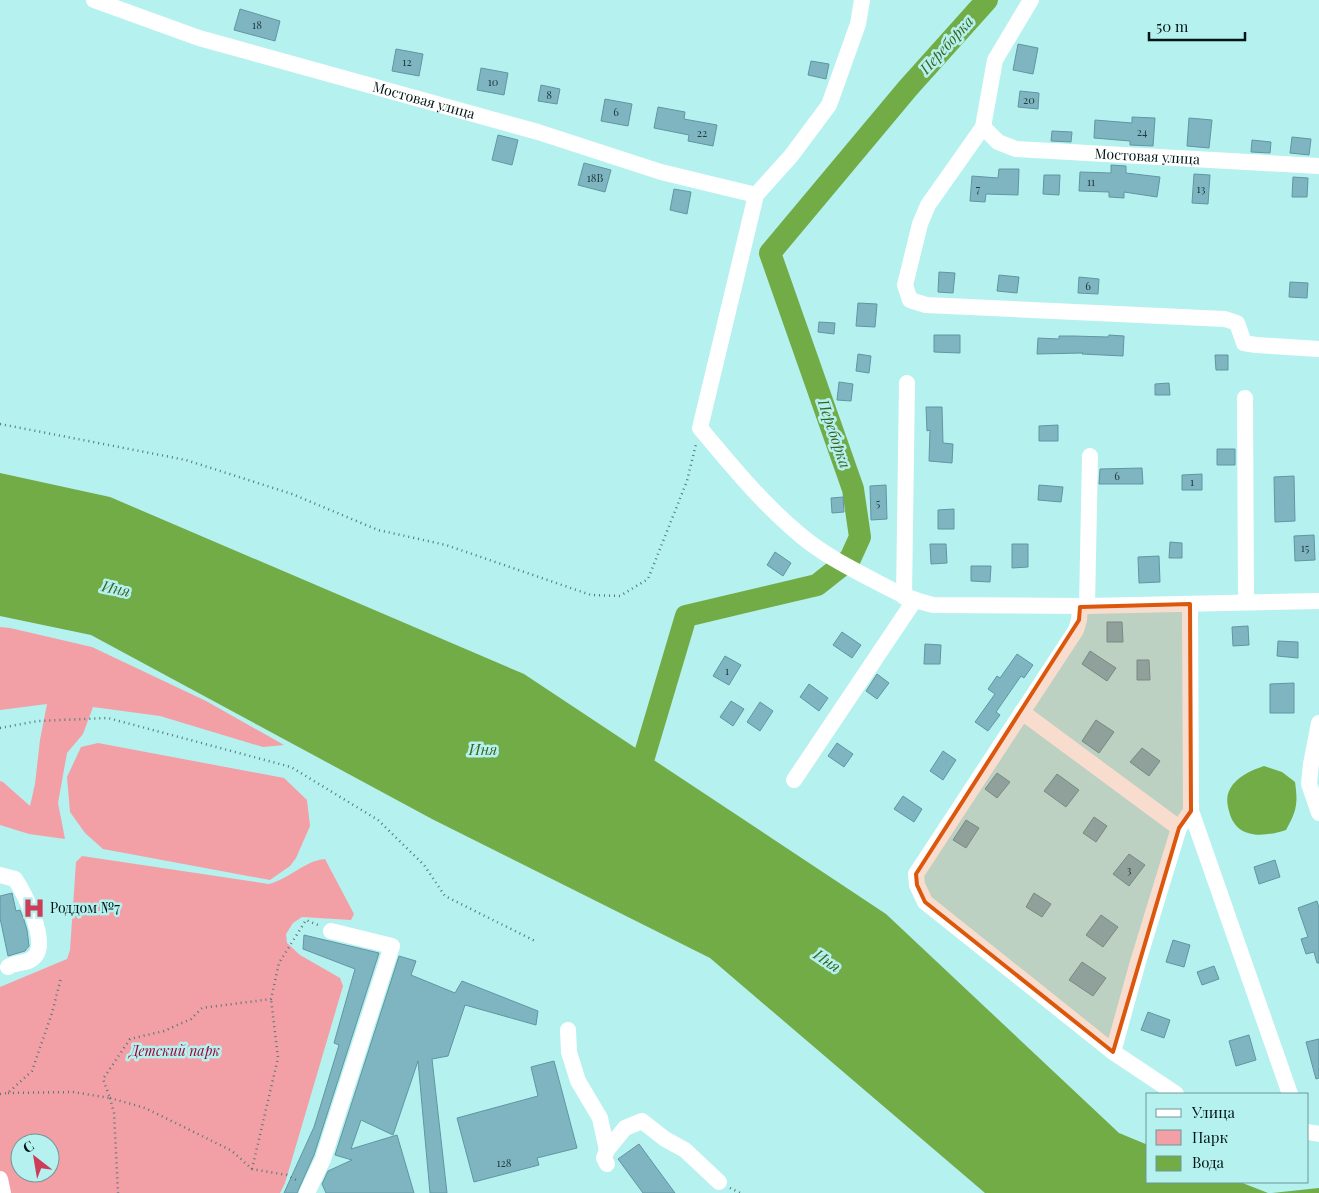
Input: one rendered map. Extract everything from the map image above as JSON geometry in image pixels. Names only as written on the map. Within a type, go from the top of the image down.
[{"type":"street","name":"Мостовая улица","points":[[94,0],[199,38],[538,132],[661,172],[756,195]]},
{"type":"street","points":[[862,0],[858,24],[829,105],[792,156],[756,195],[700,428],[765,503],[800,535],[851,569],[909,599],[933,605],[1083,606],[1319,601]]},
{"type":"street","points":[[1031,0],[995,60],[983,127],[928,205],[920,224],[905,285],[910,300],[926,305],[1225,319],[1237,323],[1244,343],[1256,346],[1319,349]]},
{"type":"street","name":"Мостовая улица","points":[[983,127],[998,142],[1016,149],[1319,166]]},
{"type":"street","points":[[794,780],[909,599],[907,383]]},
{"type":"street","points":[[1245,398],[1246,602]]},
{"type":"street","points":[[1090,456],[1083,606],[1076,630],[916,874],[917,885],[925,902],[1113,1052],[1174,1093]]},
{"type":"street","points":[[1190,604],[1191,811],[1290,1093]]},
{"type":"street","points":[[1022,712],[1179,828]]},
{"type":"street","points":[[1319,723],[1309,784],[1319,814]]},
{"type":"street","points":[[1113,1052],[1179,828],[1191,811]]},
{"type":"street","points":[[0,876],[15,879],[24,892],[40,938],[36,955],[26,963],[14,963],[8,967]]},
{"type":"street","points":[[307,1193],[323,1158],[392,946],[332,931]]},
{"type":"street","points":[[568,1030],[569,1052],[578,1081],[600,1118],[607,1157],[625,1128],[642,1121],[664,1139],[685,1150],[719,1182]]},
{"type":"street","points":[[0,1179],[4,1193]]},
{"type":"path","points":[[0,424],[186,460],[292,494],[378,530],[446,545],[591,595],[620,596],[648,579],[687,481],[700,428]]},
{"type":"path","points":[[0,728],[38,721],[108,718],[291,767],[378,820],[424,865],[445,896],[535,941]]},
{"type":"path","points":[[252,1169],[278,1058],[271,999],[279,963],[306,920],[332,931]]},
{"type":"path","points":[[8,1093],[32,1070],[52,1013],[61,978]]},
{"type":"path","points":[[118,1193],[114,1113],[103,1080],[130,1039],[164,1031],[191,1018],[202,1008],[271,999]]},
{"type":"path","points":[[0,1094],[73,1092],[110,1098],[145,1108],[192,1131],[232,1151],[252,1169],[287,1175]]},
{"type":"highlighted area","points":[[1190,604],[1191,811],[1179,828],[1113,1052],[925,902],[917,885],[916,874],[1079,620],[1080,607]]},
{"type":"green space","points":[[0,627],[92,647],[206,701],[284,745],[263,747],[160,716],[93,707],[83,734],[67,753],[58,803],[65,839],[29,834],[0,825],[0,781],[30,806],[47,704],[0,710]]},
{"type":"green space","points":[[98,743],[284,778],[307,800],[310,826],[296,858],[290,866],[270,880],[103,849],[85,833],[70,812],[67,777],[81,747]]},
{"type":"green space","name":"Детский парк","points":[[82,856],[269,884],[276,882],[303,866],[325,859],[354,914],[351,920],[302,917],[293,923],[286,934],[287,943],[300,955],[340,978],[343,986],[285,1183],[280,1193],[0,1193],[0,987],[67,959],[70,950],[76,862]]},
{"type":"water","name":"Иня","points":[[0,473],[110,497],[524,674],[886,914],[1119,1133],[1146,1144],[1146,1183],[1243,1183],[1268,1193],[985,1193],[710,958],[432,819],[91,635],[0,616]]},
{"type":"water","points":[[1264,766],[1282,772],[1295,782],[1296,807],[1286,830],[1260,835],[1244,832],[1238,827],[1229,811],[1227,800],[1230,789],[1240,778]]},
{"type":"water","points":[[1319,1188],[1319,1193],[1272,1193]]},
{"type":"building","points":[[240,9],[280,21],[275,41],[234,30]]},
{"type":"building","points":[[1018,44],[1038,48],[1033,74],[1013,70]]},
{"type":"building","points":[[396,49],[423,54],[419,76],[392,71]]},
{"type":"building","points":[[811,61],[829,64],[826,79],[808,75]]},
{"type":"building","points":[[481,68],[508,73],[504,95],[477,90]]},
{"type":"building","points":[[541,85],[560,89],[557,104],[538,101]]},
{"type":"building","points":[[1020,91],[1039,93],[1038,109],[1018,107]]},
{"type":"building","points":[[605,99],[632,104],[628,126],[601,121]]},
{"type":"building","points":[[658,107],[685,112],[684,119],[717,125],[713,146],[688,141],[689,135],[654,128]]},
{"type":"building","points":[[1132,117],[1155,118],[1153,146],[1130,145],[1130,141],[1094,138],[1095,120],[1132,123]]},
{"type":"building","points":[[1189,118],[1212,120],[1209,148],[1187,146]]},
{"type":"building","points":[[1052,131],[1072,132],[1071,142],[1051,141]]},
{"type":"building","points":[[498,135],[518,140],[512,165],[492,160]]},
{"type":"building","points":[[1292,137],[1311,139],[1309,155],[1290,153]]},
{"type":"building","points":[[1252,140],[1271,142],[1270,153],[1251,152]]},
{"type":"building","points":[[584,163],[611,170],[605,192],[578,185]]},
{"type":"building","points":[[1111,165],[1126,166],[1126,173],[1160,177],[1157,197],[1124,192],[1124,198],[1109,197],[1109,192],[1079,191],[1080,172],[1111,173]]},
{"type":"building","points":[[999,169],[1019,169],[1018,195],[986,194],[985,202],[970,201],[972,176],[998,178]]},
{"type":"building","points":[[1194,174],[1210,175],[1208,204],[1192,203]]},
{"type":"building","points":[[1044,175],[1060,175],[1059,195],[1043,194]]},
{"type":"building","points":[[1293,177],[1308,178],[1307,197],[1292,197]]},
{"type":"building","points":[[674,189],[691,192],[687,214],[670,210]]},
{"type":"building","points":[[939,272],[955,273],[953,293],[938,292]]},
{"type":"building","points":[[999,275],[1019,277],[1017,293],[997,291]]},
{"type":"building","points":[[1079,277],[1099,279],[1098,294],[1078,293]]},
{"type":"building","points":[[1290,282],[1308,283],[1307,298],[1289,297]]},
{"type":"building","points":[[858,303],[877,304],[875,327],[856,326]]},
{"type":"building","points":[[819,322],[835,323],[834,334],[818,332]]},
{"type":"building","points":[[934,335],[960,335],[960,353],[934,352]]},
{"type":"building","points":[[1109,335],[1124,336],[1123,356],[1083,353],[1037,354],[1038,338],[1059,339],[1059,336],[1108,337]]},
{"type":"building","points":[[858,354],[871,356],[869,373],[856,371]]},
{"type":"building","points":[[1215,355],[1228,355],[1228,370],[1216,370]]},
{"type":"building","points":[[839,382],[853,384],[851,401],[837,400]]},
{"type":"building","points":[[1169,383],[1170,395],[1155,395],[1155,384]]},
{"type":"building","points":[[926,407],[942,407],[943,443],[953,444],[952,463],[929,461],[930,430],[927,431]]},
{"type":"building","points":[[1058,425],[1058,441],[1039,441],[1039,426]]},
{"type":"building","points":[[1217,449],[1235,449],[1235,465],[1217,465]]},
{"type":"building","points":[[1142,468],[1143,484],[1099,484],[1100,469]]},
{"type":"building","points":[[1202,474],[1202,490],[1182,490],[1182,475]]},
{"type":"building","points":[[1294,476],[1295,521],[1275,522],[1274,477]]},
{"type":"building","points":[[886,485],[887,519],[871,520],[870,486]]},
{"type":"building","points":[[1039,485],[1063,487],[1061,502],[1038,500]]},
{"type":"building","points":[[843,497],[844,512],[832,513],[831,498]]},
{"type":"building","points":[[954,509],[954,529],[938,529],[938,510]]},
{"type":"building","points":[[1314,535],[1315,560],[1295,561],[1294,536]]},
{"type":"building","points":[[1170,542],[1182,543],[1182,558],[1169,558]]},
{"type":"building","points":[[930,544],[946,544],[947,563],[931,564]]},
{"type":"building","points":[[1012,544],[1028,544],[1028,567],[1012,568]]},
{"type":"building","points":[[775,552],[791,563],[783,576],[767,565]]},
{"type":"building","points":[[1159,556],[1160,582],[1139,583],[1138,557]]},
{"type":"building","points":[[971,566],[991,566],[990,582],[971,581]]},
{"type":"building","points":[[1107,622],[1122,622],[1123,642],[1107,642]]},
{"type":"building","points":[[1248,626],[1249,645],[1233,646],[1232,627]]},
{"type":"building","points":[[842,632],[861,645],[852,658],[833,645]]},
{"type":"building","points":[[1278,641],[1298,642],[1298,658],[1277,656]]},
{"type":"building","points":[[925,644],[941,645],[940,664],[924,664]]},
{"type":"building","points":[[1090,651],[1116,668],[1107,681],[1082,664]]},
{"type":"building","points":[[1017,654],[1033,665],[1024,678],[1021,676],[996,712],[1000,715],[988,731],[975,722],[995,694],[988,689],[997,676],[1000,678]]},
{"type":"building","points":[[725,656],[741,665],[729,685],[713,676]]},
{"type":"building","points":[[1137,660],[1149,660],[1150,680],[1137,680]]},
{"type":"building","points":[[877,674],[889,683],[877,699],[866,691]]},
{"type":"building","points":[[1294,683],[1294,713],[1270,713],[1270,684]]},
{"type":"building","points":[[809,684],[828,698],[819,711],[800,697]]},
{"type":"building","points":[[731,701],[744,709],[733,726],[720,717]]},
{"type":"building","points":[[760,702],[773,711],[760,731],[747,722]]},
{"type":"building","points":[[1096,720],[1114,732],[1099,753],[1082,741]]},
{"type":"building","points":[[837,743],[853,754],[844,767],[828,756]]},
{"type":"building","points":[[1142,748],[1160,761],[1149,776],[1130,762]]},
{"type":"building","points":[[943,751],[956,760],[943,780],[930,771]]},
{"type":"building","points":[[997,773],[1010,782],[997,798],[985,789]]},
{"type":"building","points":[[1057,774],[1079,790],[1066,807],[1044,791]]},
{"type":"building","points":[[903,796],[922,809],[914,822],[894,809]]},
{"type":"building","points":[[1094,817],[1107,826],[1096,842],[1083,833]]},
{"type":"building","points":[[966,820],[979,828],[966,848],[953,840]]},
{"type":"building","points":[[1129,854],[1145,865],[1129,886],[1113,874]]},
{"type":"building","points":[[1275,860],[1280,877],[1259,884],[1254,867]]},
{"type":"building","points":[[12,893],[16,911],[20,910],[24,920],[29,946],[25,951],[8,956],[0,918],[0,896]]},
{"type":"building","points":[[1034,893],[1051,904],[1042,917],[1026,907]]},
{"type":"building","points":[[1317,901],[1319,908],[1319,963],[1317,963],[1314,952],[1306,954],[1301,939],[1308,937],[1298,908]]},
{"type":"building","points":[[1101,915],[1118,927],[1103,947],[1086,935]]},
{"type":"building","points":[[304,935],[379,953],[314,1155],[297,1193],[284,1193],[314,1127],[339,1045],[334,1043],[355,969],[303,949]]},
{"type":"building","points":[[1173,940],[1190,945],[1184,967],[1166,962]]},
{"type":"building","points":[[399,956],[416,961],[411,975],[455,993],[462,981],[538,1011],[536,1025],[465,1005],[448,1056],[432,1059],[447,1193],[430,1193],[418,1061],[393,1135],[361,1120],[351,1149],[397,1135],[414,1193],[326,1193],[322,1184],[328,1171],[352,1160],[335,1155]]},
{"type":"building","points":[[1082,962],[1106,978],[1093,996],[1069,980]]},
{"type":"building","points":[[1214,966],[1219,979],[1202,985],[1197,972]]},
{"type":"building","points":[[1148,1012],[1170,1020],[1164,1038],[1141,1030]]},
{"type":"building","points":[[1249,1035],[1256,1060],[1236,1066],[1229,1041]]},
{"type":"building","points":[[1319,1039],[1319,1078],[1316,1079],[1306,1042]]},
{"type":"building","points":[[554,1061],[577,1148],[537,1158],[539,1165],[474,1182],[457,1118],[538,1096],[531,1067]]},
{"type":"building","points":[[639,1144],[675,1193],[643,1193],[618,1159]]},
{"type":"waterway","name":"Переборка","points":[[636,784],[686,616],[817,585],[850,559],[860,537],[853,489],[770,253],[908,88],[987,0]]},
{"type":"place","name":"Роддом №7","points":[[34,908]]}]
